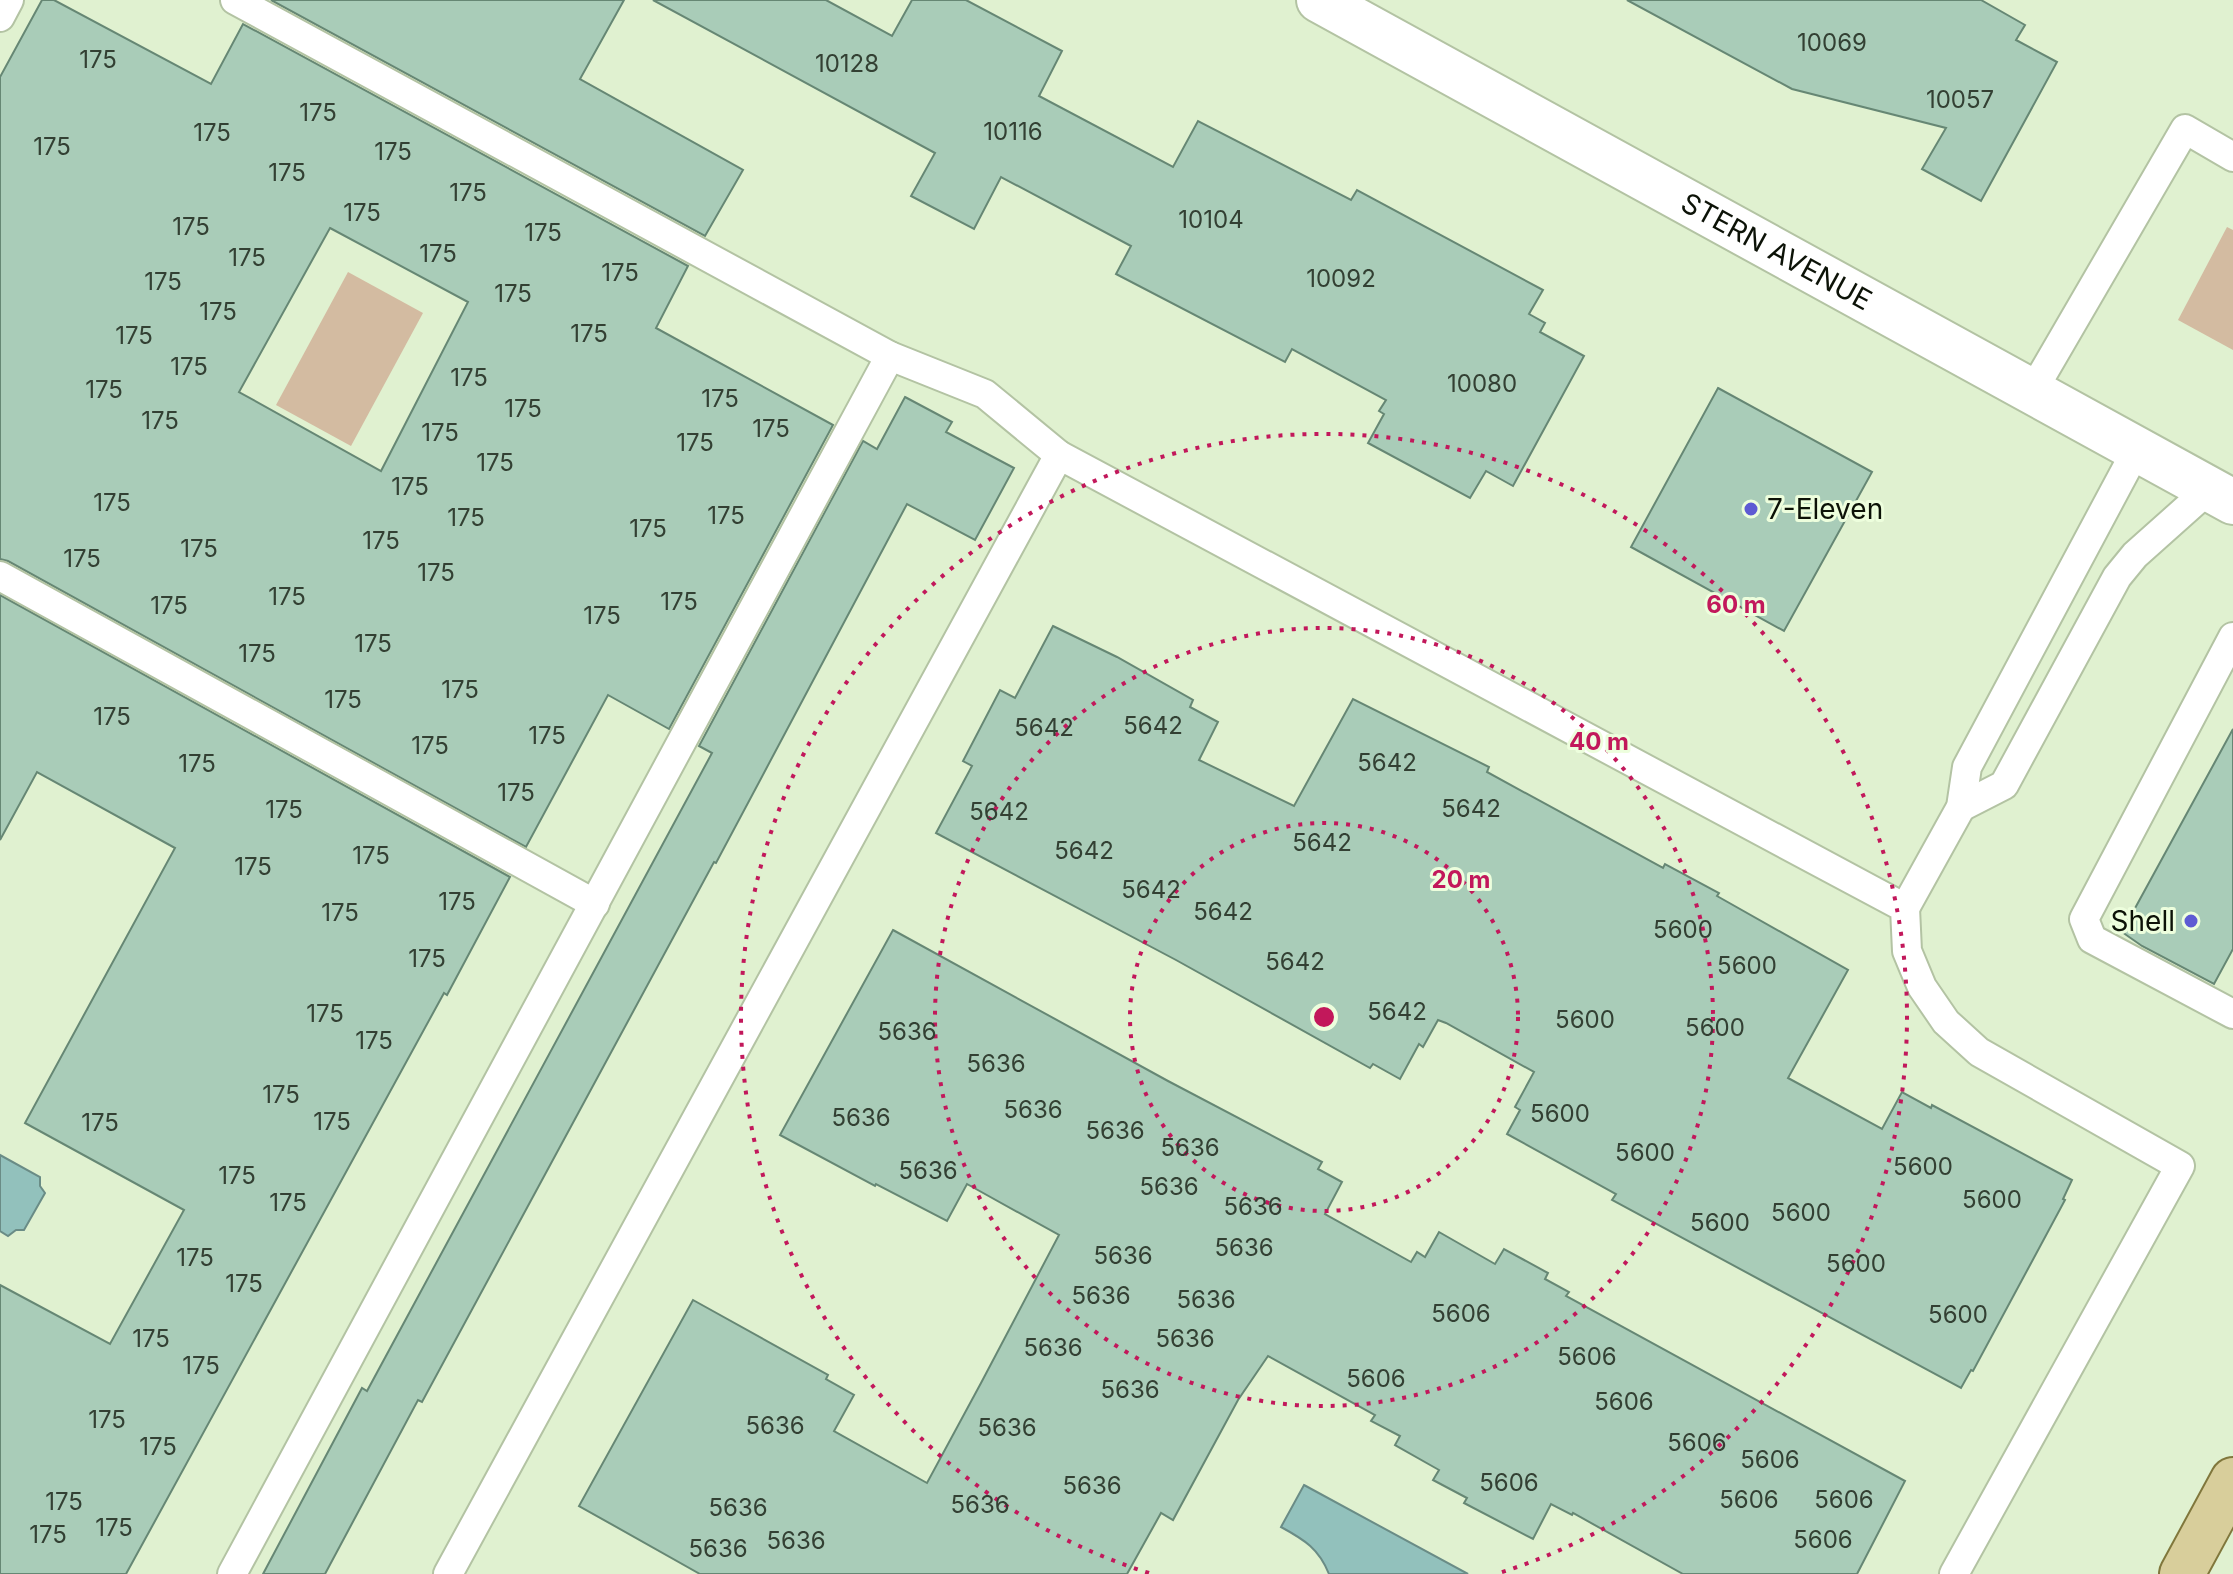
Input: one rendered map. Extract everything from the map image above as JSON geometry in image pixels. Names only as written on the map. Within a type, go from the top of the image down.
[{"type":"main road","points":[[2182,1574],[2233,1480]]},
{"type":"street","name":"STERN AVENUE","points":[[1319,0],[2221,496]]},
{"type":"lane","points":[[0,17],[9,0]]},
{"type":"lane","points":[[235,0],[890,356],[985,394],[1059,455],[1905,908]]},
{"type":"lane","points":[[2032,392],[2185,129],[2233,157]]},
{"type":"lane","points":[[232,1574],[890,356]]},
{"type":"lane","points":[[1954,1574],[2180,1166],[1979,1052],[1946,1022],[1922,987],[1907,951],[1905,908],[1961,807],[1967,767],[2137,449]]},
{"type":"lane","points":[[448,1574],[1059,455]]},
{"type":"lane","points":[[1961,807],[2004,785],[2117,577],[2135,555],[2221,496]]},
{"type":"lane","points":[[0,576],[595,904]]},
{"type":"lane","points":[[2233,637],[2224,676],[2084,919],[2092,939],[2233,1014]]},
{"type":"shaded area","points":[[2227,227],[2233,230],[2233,350],[2178,320]]},
{"type":"shaded area","points":[[348,272],[423,313],[351,446],[276,405]]},
{"type":"water","points":[[0,1155],[40,1177],[40,1186],[45,1193],[24,1230],[16,1230],[8,1236],[0,1231]]},
{"type":"water","points":[[1304,1485],[1468,1574],[1329,1574],[1310,1546],[1281,1527]]},
{"type":"building","points":[[42,0],[54,0],[211,84],[243,24],[688,266],[656,328],[833,425],[669,729],[608,695],[526,847],[0,559],[0,77]],"holes":[[[330,228],[468,302],[381,471],[239,392]]]},
{"type":"building","points":[[271,0],[624,0],[580,79],[743,170],[705,236]]},
{"type":"building","points":[[653,0],[826,0],[892,36],[912,0],[966,0],[1062,51],[1039,96],[1173,167],[1198,121],[1351,200],[1357,190],[1543,290],[1529,314],[1545,323],[1540,332],[1584,356],[1513,486],[1486,471],[1470,498],[1368,443],[1384,414],[1379,411],[1386,400],[1292,349],[1285,362],[1116,274],[1131,246],[1001,177],[974,229],[911,196],[935,153]]},
{"type":"building","points":[[1627,0],[1981,0],[2025,25],[2016,40],[2057,62],[1981,201],[1922,169],[1946,128],[1792,89]]},
{"type":"building","name":"7-Eleven","points":[[1718,388],[1872,472],[1784,631],[1631,547]]},
{"type":"building","points":[[905,397],[952,422],[946,432],[1014,468],[975,540],[907,504],[716,863],[325,1574],[263,1574],[362,1388],[367,1391],[712,753],[699,746],[863,441],[877,449]]},
{"type":"building","points":[[0,595],[510,877],[126,1574],[0,1574],[0,1285],[110,1344],[184,1210],[25,1123],[175,848],[37,772],[0,840]]},
{"type":"building","points":[[1053,626],[1117,657],[1193,700],[1190,707],[1218,722],[1199,760],[1294,806],[1353,699],[1489,767],[1487,772],[1663,868],[1665,864],[1719,893],[1717,896],[1848,970],[1788,1078],[1882,1129],[1902,1092],[2072,1180],[2065,1200],[1961,1388],[1612,1200],[1616,1194],[1507,1134],[1520,1110],[1515,1107],[1534,1072],[1446,1023],[1438,1020],[1423,1047],[1419,1044],[1400,1079],[1373,1064],[1370,1068],[1176,960],[936,833],[972,766],[963,761],[1000,690],[1015,698]]},
{"type":"building","points":[[2233,729],[2233,949],[2214,984],[2122,932]]},
{"type":"building","points":[[893,930],[1322,1162],[1318,1169],[1342,1182],[1325,1214],[1411,1262],[1417,1252],[1425,1257],[1439,1232],[1495,1264],[1504,1249],[1548,1273],[1545,1279],[1569,1292],[1566,1296],[1905,1481],[1857,1574],[1683,1574],[1551,1504],[1533,1539],[1464,1503],[1467,1498],[1433,1480],[1439,1470],[1395,1445],[1400,1436],[1371,1421],[1375,1415],[1268,1356],[1238,1400],[1173,1520],[1161,1513],[1127,1574],[700,1574],[579,1506],[693,1300],[828,1375],[826,1379],[854,1395],[834,1431],[927,1483],[1059,1235],[967,1184],[947,1221],[780,1135]]},
{"type":"place","name":"7-Eleven","points":[[1751,509]]},
{"type":"place","name":"Shell","points":[[2191,921]]}]
